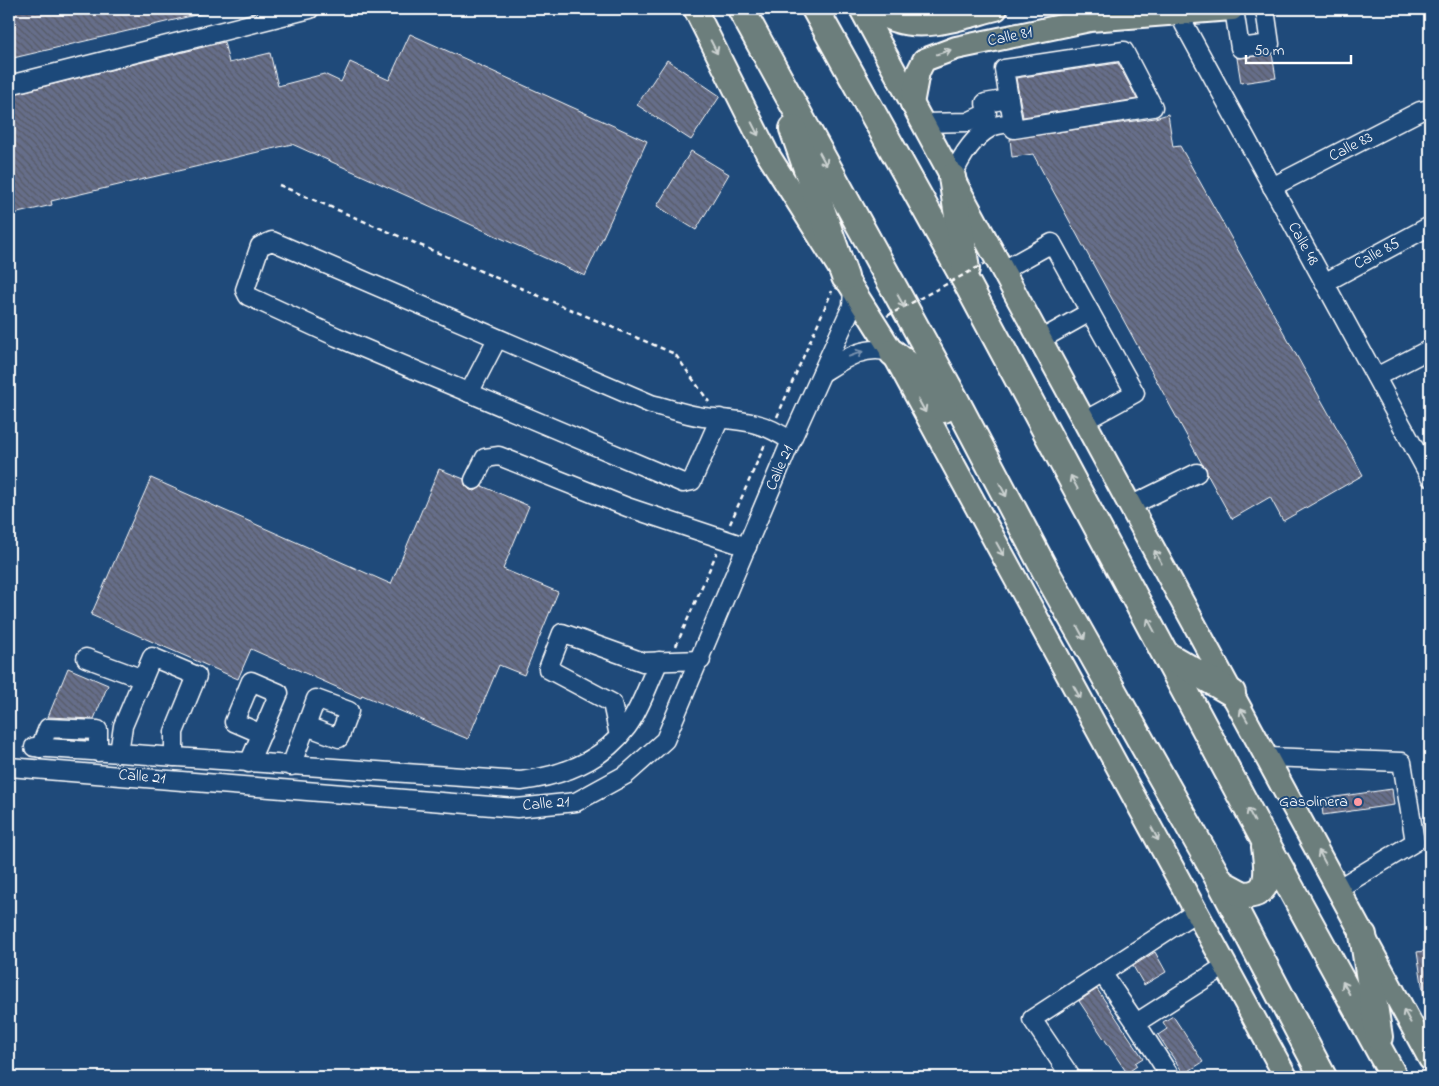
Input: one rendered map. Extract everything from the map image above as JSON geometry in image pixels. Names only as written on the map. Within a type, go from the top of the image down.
[{"type":"highway","points":[[726,9],[765,54],[843,285]]},
{"type":"highway","points":[[741,9],[987,459],[1046,572],[1222,883],[1295,1027],[1323,1077]]},
{"type":"highway","points":[[815,9],[969,287],[1168,656],[1265,842],[1394,1077]]},
{"type":"highway","points":[[952,177],[969,287]]},
{"type":"highway","points":[[893,353],[918,372],[974,456],[987,459]]},
{"type":"highway","points":[[1168,656],[1232,693]]},
{"type":"highway","points":[[1222,883],[1243,895],[1260,891],[1266,884],[1268,870],[1265,842]]},
{"type":"highway","points":[[1363,935],[1382,1055]]},
{"type":"highway","points":[[1295,1027],[1311,1077]]},
{"type":"main road","points":[[695,9],[767,153],[843,285],[893,353],[1286,1077]]},
{"type":"main road","points":[[861,9],[952,177],[993,268],[1040,340],[1363,935],[1427,1045]]},
{"type":"main road","name":"Calle 81","points":[[871,9],[896,22],[935,24],[996,9]]},
{"type":"main road","name":"Calle 81","points":[[917,113],[918,72],[924,60],[956,48],[1090,20],[1181,11],[1233,9]]},
{"type":"street","points":[[9,85],[310,9]]},
{"type":"street","points":[[1233,9],[1240,48],[1270,44],[1265,9]]},
{"type":"street","name":"Calle 48","points":[[1181,11],[1184,24],[1430,474]]},
{"type":"street","points":[[1124,51],[1154,107],[1014,129],[1013,123],[1004,69],[1124,51]]},
{"type":"street","points":[[917,113],[968,122],[987,113],[985,103],[1009,99]]},
{"type":"street","name":"Calle 83","points":[[1272,187],[1420,111],[1430,110]]},
{"type":"street","points":[[952,177],[960,158],[983,134],[991,127],[1013,123]]},
{"type":"street","name":"Calle 85","points":[[1324,283],[1430,226]]},
{"type":"street","points":[[720,418],[692,481],[683,483],[248,296],[245,290],[260,246],[272,241],[651,404],[702,417],[734,418],[772,428],[791,441]]},
{"type":"street","points":[[993,268],[1052,243],[1135,393],[1084,421]]},
{"type":"street","name":"Calle 21","points":[[9,767],[517,808],[576,802],[627,774],[665,740],[701,660],[791,441],[852,306],[843,285]]},
{"type":"street","points":[[1040,340],[1090,312]]},
{"type":"street","points":[[470,392],[497,339]]},
{"type":"street","points":[[1376,377],[1430,348]]},
{"type":"street","points":[[822,373],[848,356],[863,351],[886,350],[893,353]]},
{"type":"street","points":[[474,480],[485,458],[499,456],[627,507],[747,547]]},
{"type":"street","points":[[1130,506],[1197,473]]},
{"type":"street","points":[[619,736],[612,703],[548,669],[562,633],[643,662],[701,660]]},
{"type":"street","points":[[126,754],[123,726],[152,657],[197,676],[174,732],[174,757]]},
{"type":"street","points":[[86,658],[143,679]]},
{"type":"street","points":[[37,747],[48,728],[98,730],[98,752],[521,781],[550,777],[584,763],[610,747],[628,726],[664,661]]},
{"type":"street","points":[[291,766],[306,726]]},
{"type":"street","points":[[250,763],[262,734]]},
{"type":"street","points":[[98,774],[126,754]]},
{"type":"street","points":[[1268,757],[1402,762],[1415,842],[1339,888]]},
{"type":"street","points":[[1071,1077],[1032,1019],[1196,912]]},
{"type":"street","points":[[1136,1023],[1225,966]]},
{"type":"street","points":[[1102,973],[1170,1076]]},
{"type":"path","points":[[279,184],[675,354],[720,418]]},
{"type":"path","points":[[887,316],[993,268]]},
{"type":"path","points":[[664,661],[722,540],[772,428],[843,285]]},
{"type":"building","points":[[9,9],[203,9],[204,13],[9,59]]},
{"type":"building","points":[[410,34],[647,141],[585,276],[292,144],[51,201],[52,205],[9,215],[9,95],[224,42],[229,63],[270,53],[278,86],[324,74],[341,82],[350,62],[389,80]]},
{"type":"building","points":[[1272,54],[1276,78],[1241,83],[1237,58]]},
{"type":"building","points":[[667,60],[720,96],[691,140],[637,105]]},
{"type":"building","points":[[1118,63],[1137,99],[1023,117],[1016,78]]},
{"type":"building","points":[[1168,114],[1173,147],[1180,146],[1363,475],[1283,521],[1270,497],[1232,519],[1207,474],[1206,468],[1202,464],[1033,154],[1012,157],[1010,139],[1155,118]]},
{"type":"building","points":[[691,151],[729,174],[696,230],[657,206]]},
{"type":"building","points":[[439,469],[464,479],[465,485],[470,490],[475,491],[482,486],[529,506],[503,569],[558,592],[524,675],[499,665],[468,739],[362,695],[361,698],[251,649],[238,679],[91,615],[151,478],[391,584]]},
{"type":"building","points":[[68,668],[108,685],[94,719],[48,717]]},
{"type":"building","name":"Gasolinera","points":[[1392,789],[1394,805],[1323,815],[1321,799]]},
{"type":"building","points":[[1430,950],[1430,996],[1424,997],[1417,952]]},
{"type":"building","points":[[1155,952],[1166,972],[1144,985],[1133,966]]},
{"type":"building","points":[[1097,989],[1143,1058],[1135,1063],[1137,1066],[1127,1073],[1079,1001]]},
{"type":"building","points":[[1173,1016],[1203,1062],[1184,1074],[1158,1035],[1167,1029],[1163,1022]]},
{"type":"place","name":"Gasolinera","points":[[1358,802]]}]
